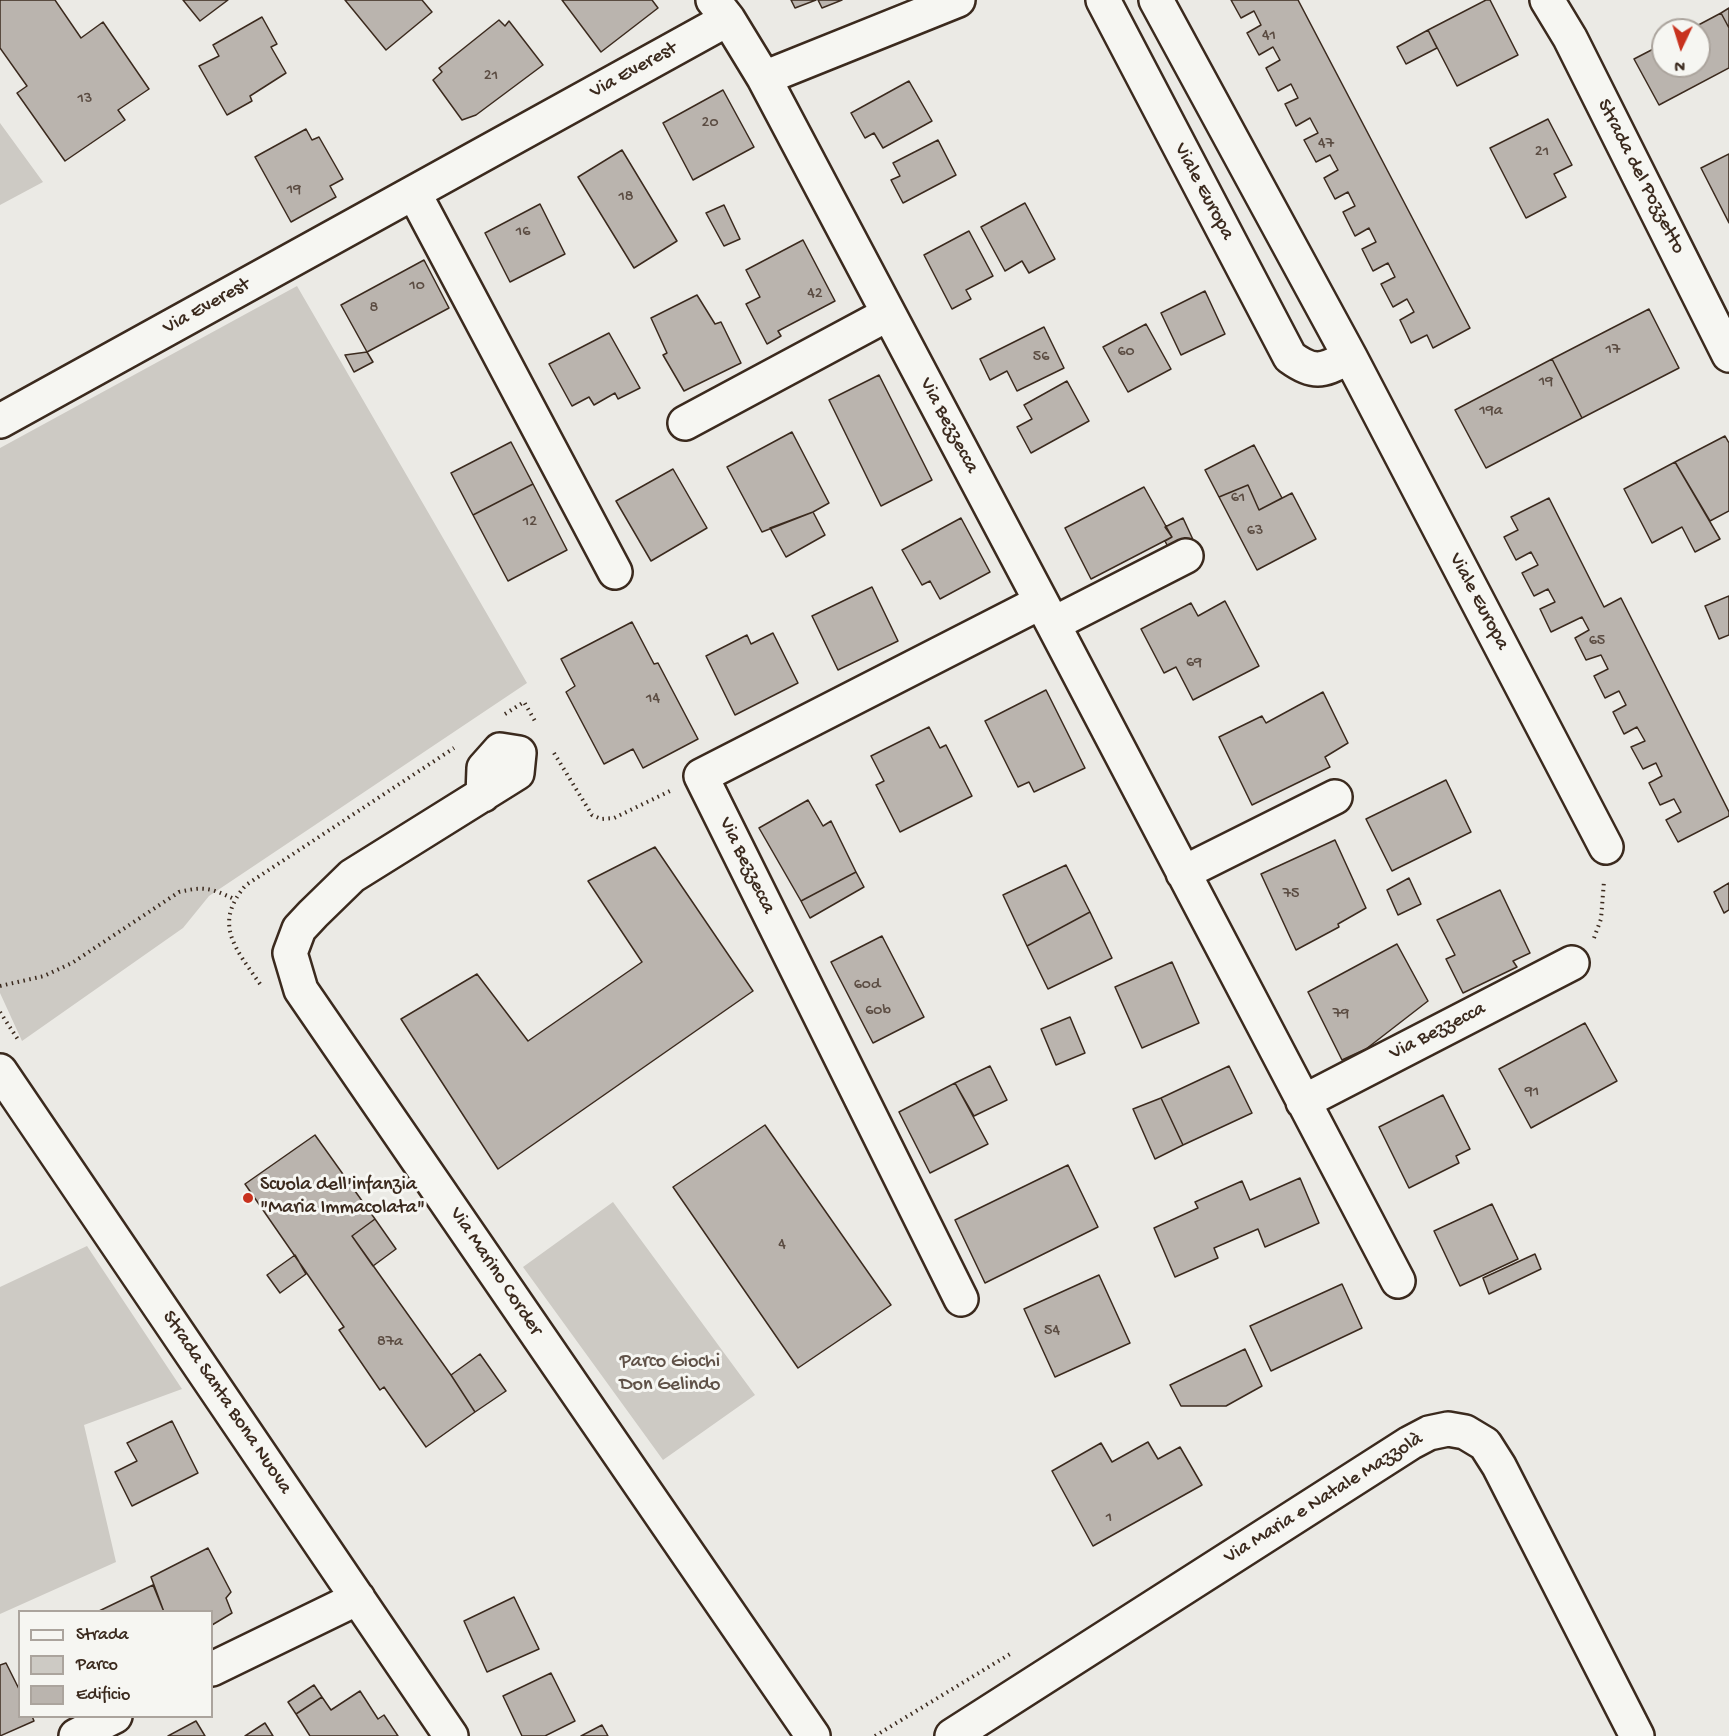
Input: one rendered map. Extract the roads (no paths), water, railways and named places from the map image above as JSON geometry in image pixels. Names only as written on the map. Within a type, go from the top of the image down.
[{"type":"street","points":[[764,78],[958,0]]},
{"type":"street","name":"Viale Europa","points":[[1102,0],[1290,357],[1306,368],[1324,369],[1350,357]]},
{"type":"street","name":"Viale Europa","points":[[1156,0],[1350,357],[1606,847]]},
{"type":"street","name":"Strada del Pozzetto","points":[[1547,0],[1570,38],[1729,355]]},
{"type":"street","name":"Via Bezzecca","points":[[721,10],[764,78],[1398,1281]]},
{"type":"street","name":"Via Everest","points":[[0,421],[414,193],[721,10]]},
{"type":"street","points":[[414,193],[615,572]]},
{"type":"street","points":[[686,423],[888,314]]},
{"type":"street","points":[[1047,613],[1186,556]]},
{"type":"street","name":"Via Bezzecca","points":[[961,1299],[701,776],[1047,613]]},
{"type":"street","name":"Via Marino Corder","points":[[483,795],[352,876],[299,929],[290,953],[301,990],[813,1736]]},
{"type":"street","points":[[1183,873],[1335,797]]},
{"type":"street","name":"Via Bezzecca","points":[[1303,1102],[1572,963]]},
{"type":"street","name":"Strada Santa Bona Nuova","points":[[0,1071],[358,1598],[439,1732]]},
{"type":"street","name":"Via Maria e Natale Mazzolà","points":[[952,1736],[1410,1443],[1429,1433],[1448,1429],[1465,1432],[1485,1444],[1499,1467],[1636,1736]]},
{"type":"street","points":[[213,1669],[358,1598]]},
{"type":"street","points":[[76,1736],[112,1718]]},
{"type":"place","name":"Scuola dell'infanzia \"Maria Immacolata\"","points":[[248,1198]]},
{"type":"park label","name":"Parco Giochi Don Gelindo","points":[[670,1374]]}]
